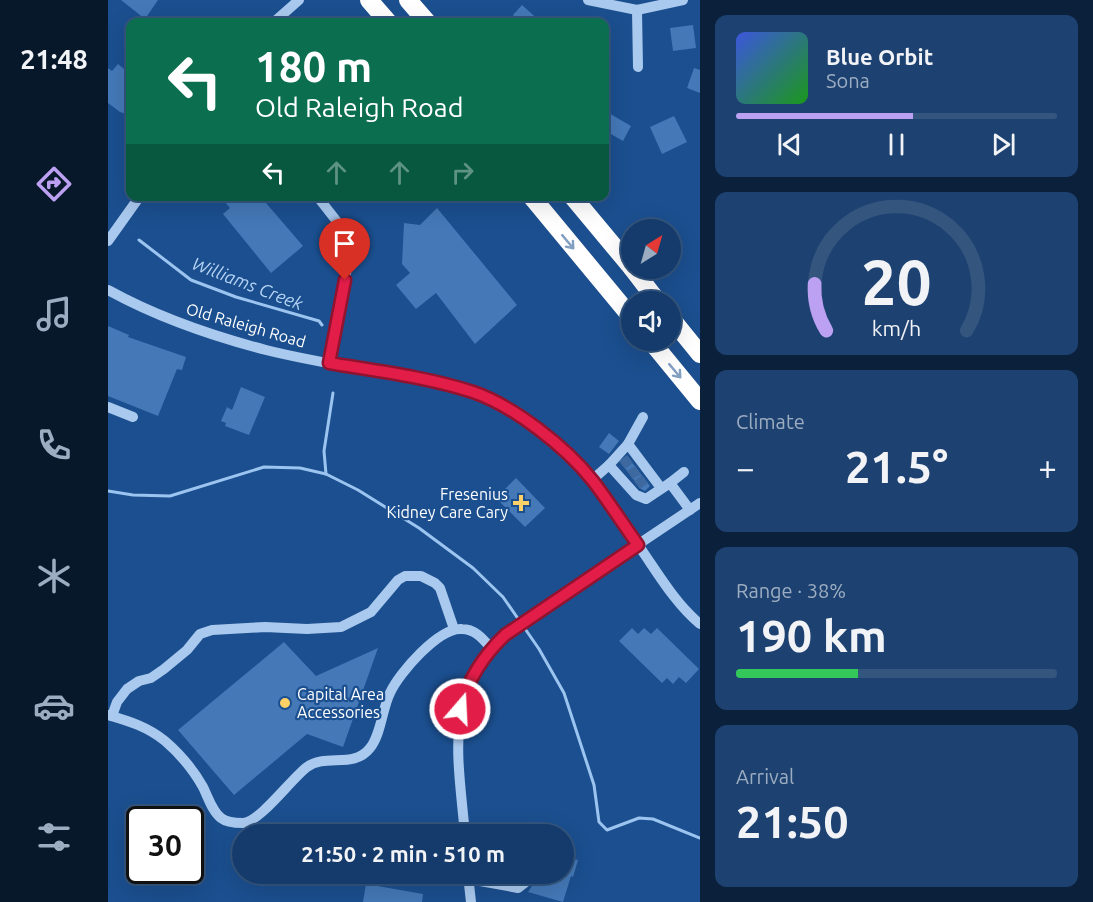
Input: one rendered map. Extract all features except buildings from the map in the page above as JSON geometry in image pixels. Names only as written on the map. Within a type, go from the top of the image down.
[{"type":"highway","points":[[369,0],[385,18]]},
{"type":"highway","points":[[408,0],[424,18]]},
{"type":"highway","points":[[535,201],[621,305]]},
{"type":"highway","points":[[576,201],[621,255]]},
{"type":"highway","points":[[640,279],[650,291]]},
{"type":"highway","points":[[681,331],[700,354]]},
{"type":"highway","points":[[659,351],[700,401]]},
{"type":"street","points":[[279,18],[299,0]]},
{"type":"street","points":[[588,0],[638,9],[683,0]]},
{"type":"street","points":[[638,9],[638,67]]},
{"type":"street","points":[[108,241],[136,201]]},
{"type":"street","points":[[321,201],[346,233],[350,252],[329,363]]},
{"type":"street","name":"Old Raleigh Road","points":[[108,290],[155,313],[211,334],[268,350],[436,382],[483,396],[509,409],[542,433],[592,480],[669,590],[700,624]]},
{"type":"street","points":[[108,407],[133,417]]},
{"type":"street","points":[[592,480],[622,463],[628,444],[643,417]]},
{"type":"street","points":[[622,463],[628,444]]},
{"type":"street","points":[[622,463],[637,477],[666,486],[690,510]]},
{"type":"street","points":[[622,463],[637,477]]},
{"type":"street","points":[[637,477],[636,495],[646,499],[684,472]]},
{"type":"street","points":[[464,824],[459,775],[458,726],[465,690],[491,648],[532,616],[700,503]]},
{"type":"street","points":[[454,629],[440,588],[421,576],[405,576],[398,580],[371,612],[341,627],[307,629],[265,627],[213,630],[201,634],[170,665],[151,678],[139,681],[127,689],[110,715],[141,725],[167,743],[202,785],[214,810],[222,819],[244,823],[257,816],[307,767],[327,760],[356,758],[370,748],[376,739],[389,693],[411,662],[428,646],[454,629],[472,631],[491,648]]},
{"type":"street","points":[[470,884],[471,902]]},
{"type":"street","points":[[502,884],[518,888],[523,884]]},
{"type":"waterway","name":"Williams Creek","points":[[139,240],[191,280],[236,297],[319,321],[322,325]]},
{"type":"waterway","name":"Williams Creek","points":[[326,474],[324,451],[333,393]]},
{"type":"waterway","points":[[108,491],[133,495],[170,496],[264,467],[300,468],[326,474],[358,490],[419,528],[473,568],[503,597],[539,649],[564,693],[594,785],[599,822],[607,830],[639,818],[653,819],[700,838]]},
{"type":"tunnel","points":[[622,465],[630,459]]},
{"type":"tunnel","points":[[630,475],[638,470]]},
{"type":"tunnel","points":[[637,485],[645,479]]},
{"type":"place","name":"Fresenius Kidney Care Cary","points":[[521,503]]},
{"type":"place","name":"Capital Area Accessories","points":[[285,703]]},
{"type":"route","points":[[345,280],[329,363],[436,382],[483,396],[509,409],[542,433],[592,480],[638,545],[505,635],[491,648],[476,669],[465,690],[460,709]]}]
